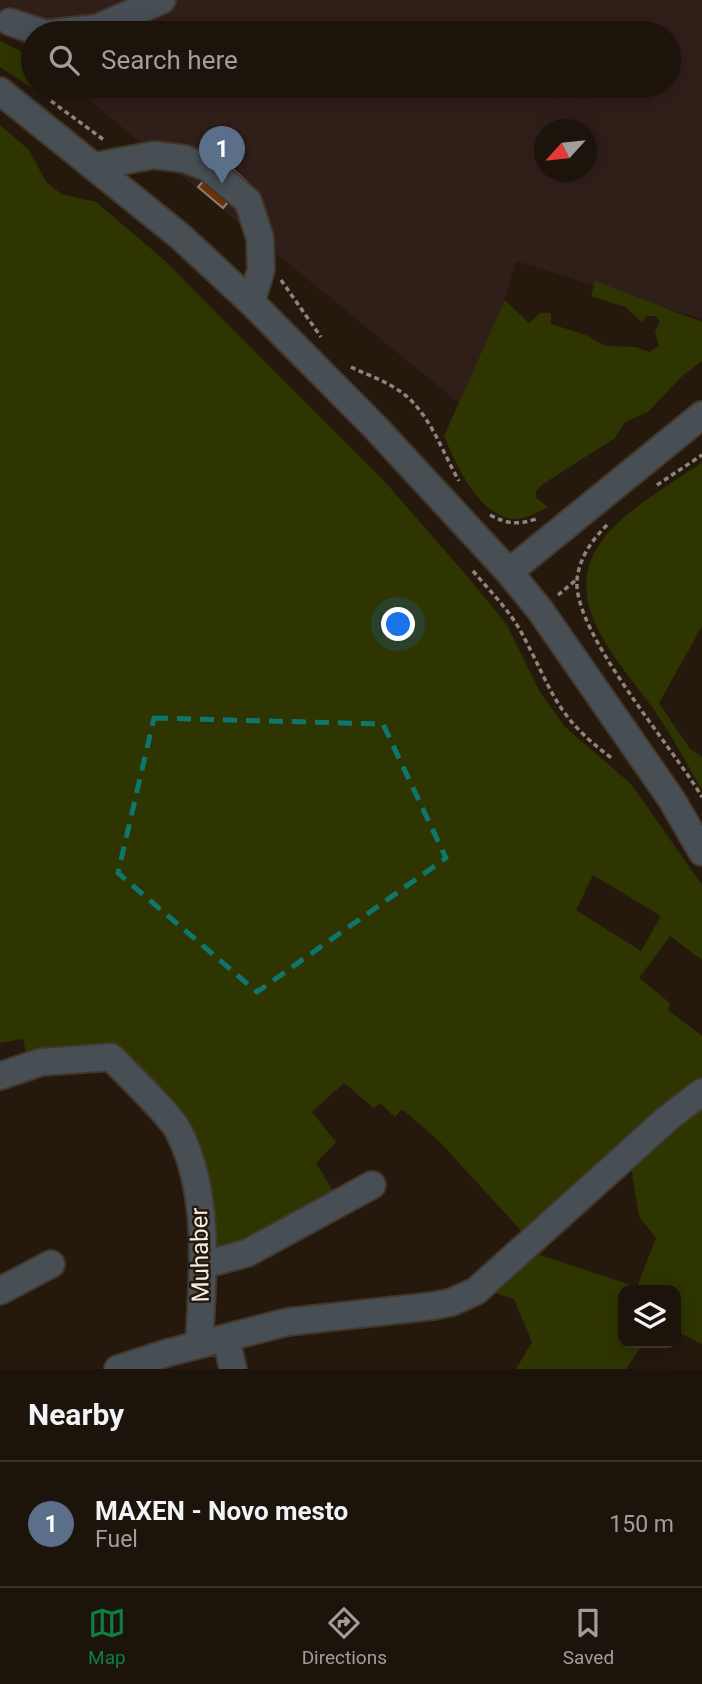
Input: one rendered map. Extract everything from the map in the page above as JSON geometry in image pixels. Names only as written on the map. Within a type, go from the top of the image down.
[{"type":"street","points":[[113,21],[162,0]]},
{"type":"street","points":[[10,22],[21,26]]},
{"type":"street","points":[[0,91],[181,237],[251,302],[375,427],[509,572],[672,800],[702,852]]},
{"type":"street","points":[[96,166],[154,155],[185,159],[208,168],[248,201],[260,238],[261,270],[251,302]]},
{"type":"street","points":[[509,572],[702,415]]},
{"type":"street","name":"Muhaber","points":[[0,1076],[41,1062],[111,1056],[179,1131],[202,1203],[203,1265],[199,1344]]},
{"type":"street","points":[[118,1369],[287,1321],[433,1306],[452,1302],[476,1291],[619,1162],[702,1092]]},
{"type":"street","points":[[203,1265],[247,1253],[372,1185]]},
{"type":"street","points":[[0,1291],[51,1264]]},
{"type":"street","points":[[226,1338],[233,1369]]},
{"type":"path","points":[[276,272],[326,342]]},
{"type":"path","points":[[346,365],[398,389],[412,403],[434,432],[460,483]]},
{"type":"path","points":[[651,488],[702,455]]},
{"type":"path","points":[[488,514],[504,523],[520,524],[542,516]]},
{"type":"path","points":[[615,519],[585,551],[577,579],[579,603],[601,650],[702,797]]},
{"type":"path","points":[[469,565],[519,628],[554,701],[571,723],[617,762]]},
{"type":"highlighted area","points":[[154,718],[383,724],[446,858],[257,992],[118,873]]},
{"type":"shaded area","points":[[0,0],[702,0],[702,319],[516,261],[471,413],[87,98],[681,98],[681,21],[21,21],[21,44],[0,27]]},
{"type":"green space","points":[[0,41],[21,51],[21,81],[0,67]]},
{"type":"green space","points":[[0,125],[29,150],[46,182],[61,194],[96,202],[164,260],[385,482],[507,625],[540,692],[565,727],[631,784],[702,885],[702,960],[670,936],[639,978],[670,1003],[668,1010],[702,1036],[702,1080],[526,1236],[439,1141],[402,1109],[395,1117],[380,1103],[374,1108],[344,1083],[312,1112],[336,1142],[316,1163],[335,1194],[215,1262],[191,1152],[111,1065],[31,1075],[23,1039],[0,1043]],"holes":[[[593,875],[661,916],[641,951],[576,910]]]},
{"type":"green space","points":[[595,281],[702,322],[702,361],[681,377],[648,412],[625,422],[615,438],[543,484],[536,491],[536,498],[548,507],[517,519],[504,517],[481,501],[471,488],[444,436],[505,300],[529,323],[540,313],[551,313],[551,324],[586,335],[605,346],[636,347],[649,352],[659,346],[655,332],[660,322],[656,316],[646,316],[642,322],[625,307],[591,296]]},
{"type":"green space","points":[[702,462],[702,626],[659,703],[690,749],[702,757],[702,790],[666,727],[610,650],[598,629],[586,586],[589,564],[611,530],[648,499]]},
{"type":"green space","points":[[702,1102],[702,1344],[681,1334],[681,1285],[638,1285],[656,1238],[639,1216],[630,1161]]},
{"type":"green space","points":[[534,1253],[631,1285],[618,1285],[618,1348],[640,1348],[626,1369],[516,1369],[532,1342],[514,1299],[488,1291]]},
{"type":"building","points":[[222,160],[246,181],[223,208],[198,187]]},
{"type":"place","name":"MAXEN - Novo mesto","points":[[222,184]]}]
